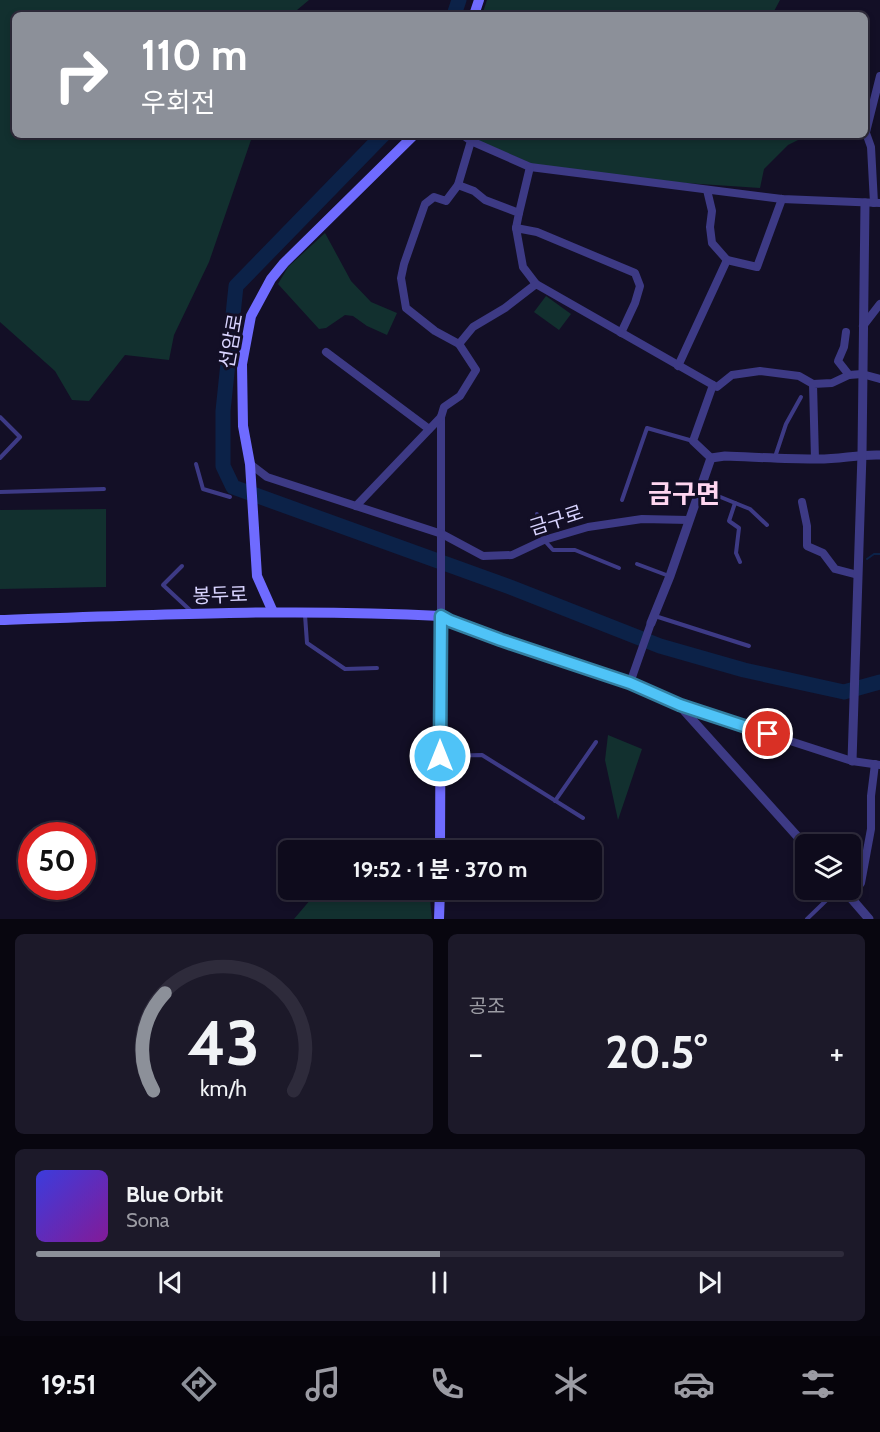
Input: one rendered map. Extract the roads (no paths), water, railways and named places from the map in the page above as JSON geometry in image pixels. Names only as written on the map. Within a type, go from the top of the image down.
[{"type":"main road","name":"선암로","points":[[273,612],[257,576],[250,469],[243,426],[242,364],[251,316],[271,279],[284,263],[411,138]]},
{"type":"main road","name":"봉두로","points":[[0,620],[273,612],[371,612],[441,616]]},
{"type":"main road","points":[[440,840],[441,616]]},
{"type":"main road","points":[[439,919],[440,900]]},
{"type":"street","points":[[868,124],[880,76]]},
{"type":"street","points":[[467,138],[530,167],[782,199],[873,203]]},
{"type":"street","points":[[852,761],[862,454],[863,326],[873,203],[871,147],[868,138]]},
{"type":"street","points":[[471,141],[458,185],[446,201],[434,197],[425,204],[401,278],[406,308],[435,331],[459,344],[476,370],[460,396],[444,407],[441,417],[441,616],[501,640],[630,683],[680,705],[852,761],[878,764],[871,796],[871,829],[861,882]]},
{"type":"street","points":[[530,167],[516,228],[523,267],[536,284],[717,387],[732,375],[760,371],[799,376],[813,384],[832,383],[849,375],[862,374],[880,379]]},
{"type":"street","points":[[458,185],[474,190],[485,200],[519,213]]},
{"type":"street","points":[[707,190],[712,211],[710,227],[712,243],[727,260],[757,267],[782,199]]},
{"type":"street","points":[[516,228],[537,232],[635,273],[640,286],[621,333]]},
{"type":"street","points":[[678,366],[727,260]]},
{"type":"street","points":[[459,344],[472,327],[505,308],[536,284]]},
{"type":"street","points":[[863,326],[880,304]]},
{"type":"street","points":[[846,332],[844,347],[838,361],[849,375]]},
{"type":"street","points":[[326,352],[429,429]]},
{"type":"street","points":[[813,384],[815,459]]},
{"type":"street","points":[[711,458],[693,441],[713,385]]},
{"type":"street","points":[[356,506],[441,417]]},
{"type":"street","points":[[711,458],[724,456],[815,459],[846,458],[862,454],[880,455]]},
{"type":"street","points":[[630,683],[711,458]]},
{"type":"street","name":"금구로","points":[[250,469],[267,477],[441,536],[483,556],[512,555],[544,540],[588,527],[642,519],[689,520]]},
{"type":"street","points":[[802,502],[807,526],[807,546],[823,553],[835,569],[858,575]]},
{"type":"street","points":[[680,705],[795,834]]},
{"type":"street","points":[[854,900],[869,919]]},
{"type":"lane","points":[[775,457],[786,424],[801,397]]},
{"type":"lane","points":[[0,417],[20,437],[0,458]]},
{"type":"lane","points":[[0,428],[5,422]]},
{"type":"lane","points":[[622,500],[647,428],[693,441]]},
{"type":"lane","points":[[196,464],[203,489],[230,497]]},
{"type":"lane","points":[[0,492],[104,489]]},
{"type":"lane","points":[[695,501],[711,506],[718,496],[750,509],[766,525]]},
{"type":"lane","points":[[735,503],[729,521],[739,528],[736,553],[740,562]]},
{"type":"lane","points":[[537,514],[544,540],[553,550],[575,550],[619,568]]},
{"type":"lane","points":[[637,564],[670,576]]},
{"type":"lane","points":[[182,566],[163,585],[193,614]]},
{"type":"lane","points":[[305,612],[307,643],[345,669],[377,668]]},
{"type":"lane","points":[[653,619],[749,646]]},
{"type":"lane","points":[[555,801],[596,742]]},
{"type":"lane","points":[[440,756],[482,755],[583,818]]},
{"type":"lane","points":[[807,919],[827,900]]},
{"type":"waterway","points":[[455,12],[459,0]]},
{"type":"waterway","points":[[380,138],[236,286],[223,411],[223,466],[233,487],[510,587],[660,646],[744,670],[844,692],[880,682]]},
{"type":"waterway","points":[[867,559],[874,554],[880,554]]},
{"type":"district","name":"금구면","points":[[684,494]]}]
